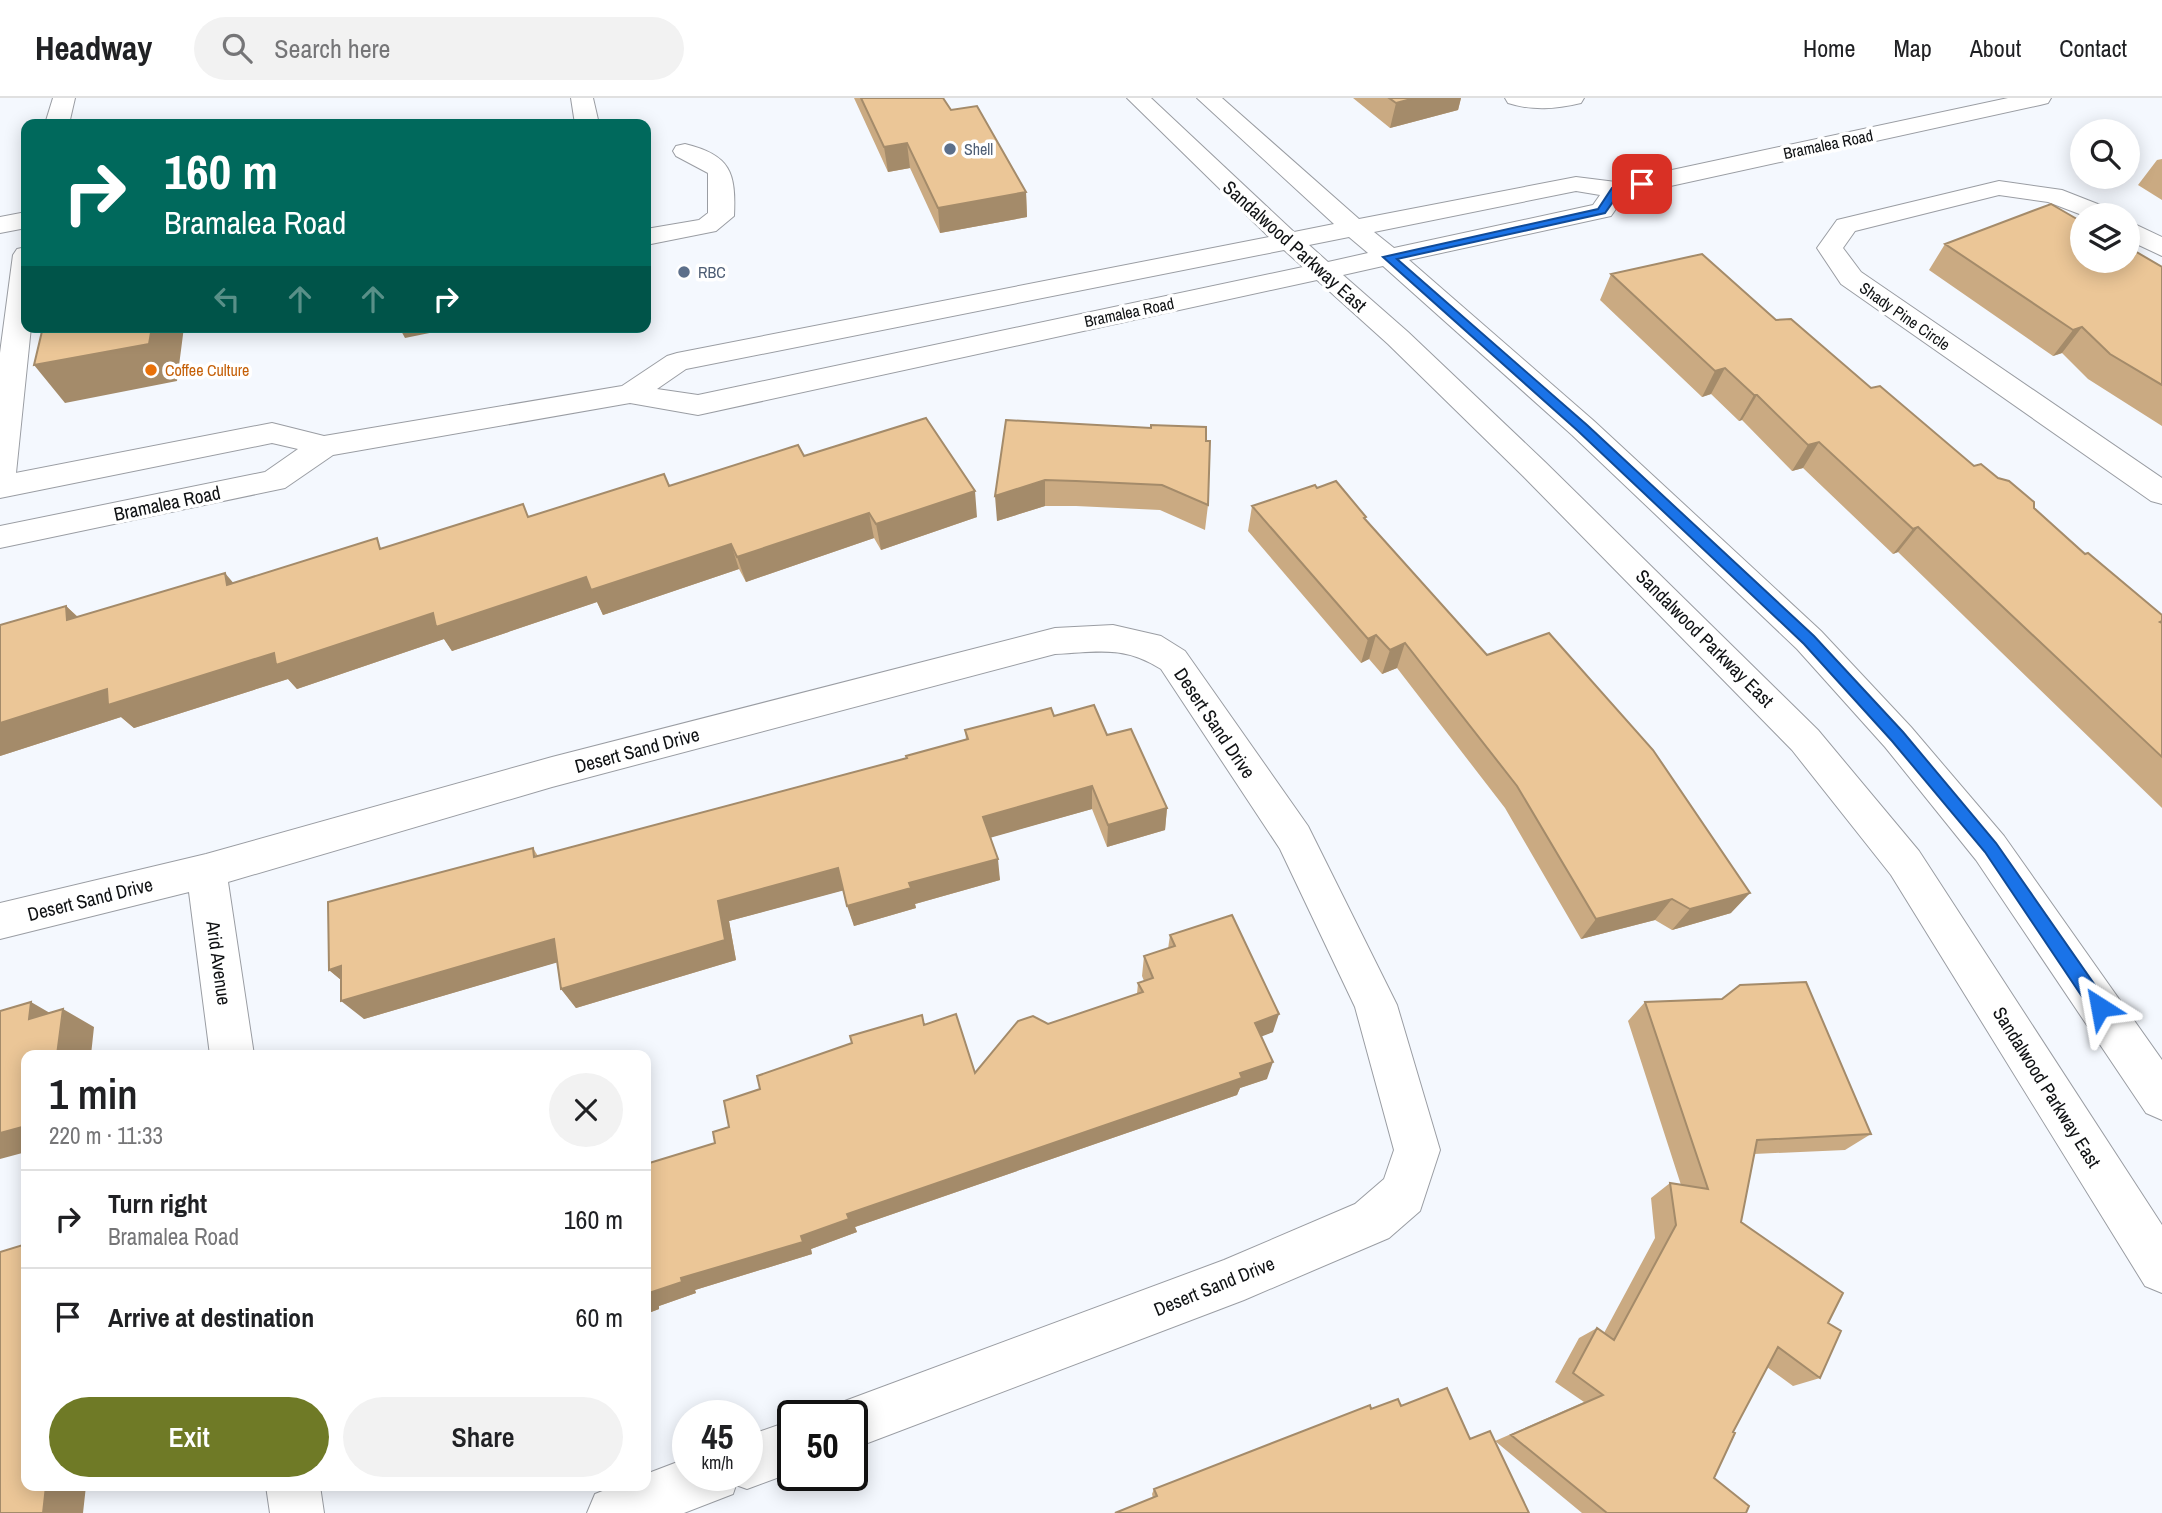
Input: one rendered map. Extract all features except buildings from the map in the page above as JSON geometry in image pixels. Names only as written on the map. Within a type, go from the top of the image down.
[{"type":"main road","points":[[58,119],[64,98]]},
{"type":"main road","points":[[582,98],[586,119]]},
{"type":"main road","name":"Sandalwood Parkway East","points":[[1138,98],[1242,199],[1398,338],[1524,459],[1694,625],[1805,740],[1905,863],[2162,1269]]},
{"type":"main road","points":[[1208,98],[1583,428],[1818,650],[1898,737],[1990,848],[2162,1098]]},
{"type":"main road","points":[[1516,98],[1528,103],[1546,103],[1573,98]]},
{"type":"main road","name":"Bramalea Road","points":[[631,394],[677,362],[1576,184],[1616,190],[2040,98]]},
{"type":"main road","points":[[651,236],[707,226],[722,216],[723,178],[712,162],[685,151]]},
{"type":"main road","name":"Shady Pine Circle","points":[[2073,203],[2053,195],[2000,188],[1846,225],[1830,248],[1851,278],[2162,493]]},
{"type":"main road","name":"Bramalea Road","points":[[0,487],[272,433],[324,446],[631,394],[698,405],[1602,211],[1616,190]]},
{"type":"main road","points":[[0,225],[21,221]]},
{"type":"main road","points":[[2140,236],[2162,248]]},
{"type":"main road","points":[[0,472],[21,298]]},
{"type":"main road","name":"Bramalea Road","points":[[0,537],[274,481],[324,446]]},
{"type":"main road","name":"Desert Sand Drive","points":[[0,921],[206,871],[552,772],[1055,641],[1113,638],[1149,645],[1172,660],[1294,838],[1376,1005],[1417,1150],[1403,1194],[1372,1221],[1227,1283],[868,1417]]},
{"type":"main road","name":"Arid Avenue","points":[[206,871],[231,1050]]},
{"type":"main road","points":[[294,1491],[297,1513]]},
{"type":"main road","points":[[614,1513],[672,1491]]},
{"type":"place","name":"Shell","points":[[950,149]]},
{"type":"place","name":"RBC","points":[[684,272]]},
{"type":"place","name":"Coffee Culture","points":[[151,370]]},
{"type":"route","points":[[1642,184],[1616,190],[1602,211],[1389,257],[1583,428],[1809,640],[1898,737],[1990,848],[2100,1007]]}]
